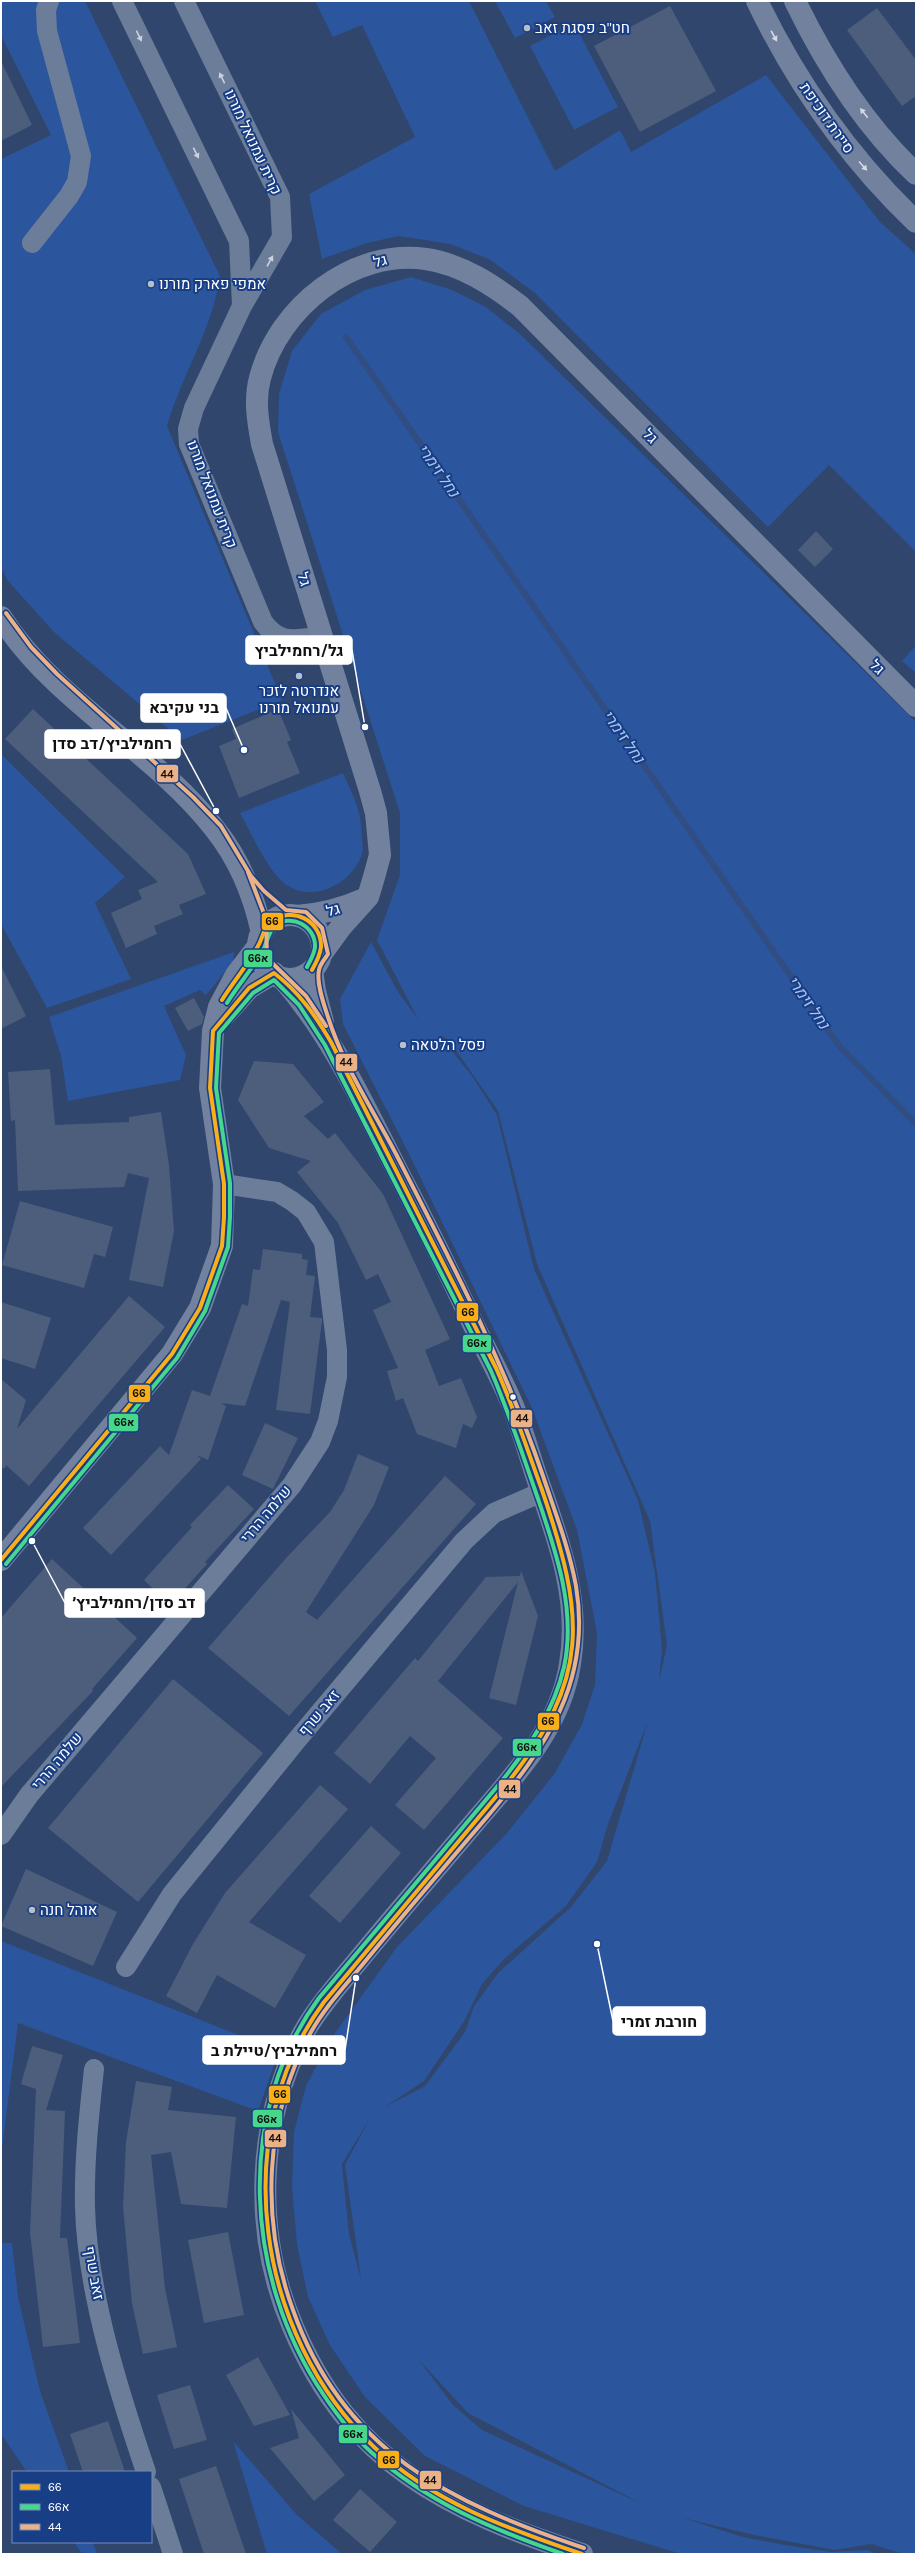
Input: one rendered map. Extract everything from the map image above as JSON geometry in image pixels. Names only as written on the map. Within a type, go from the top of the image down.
[{"type":"street","points":[[32,243],[70,196],[77,182],[81,156],[47,31],[46,10],[49,1]]},
{"type":"street","name":"קרית עמנואל מורנו","points":[[122,1],[239,241],[242,306]]},
{"type":"street","name":"קרית עמנואל מורנו","points":[[184,1],[280,197],[282,237],[242,306],[194,408],[188,429],[189,444],[263,622],[272,634],[286,640],[322,636]]},
{"type":"street","name":"סיירת דוכיפת","points":[[757,1],[780,45],[830,125],[866,170],[916,222]]},
{"type":"street","points":[[795,1],[831,64],[858,105],[916,174]]},
{"type":"street","name":"גל","points":[[317,961],[341,927],[368,897],[380,855],[376,813],[262,444],[256,412],[260,378],[270,352],[283,329],[311,297],[329,283],[368,264],[395,258],[426,258],[474,275],[494,286],[520,306],[916,706]]},
{"type":"street","points":[[1,617],[26,651],[52,678],[169,782],[216,830],[246,880],[260,939],[262,960],[301,1000],[333,1047]]},
{"type":"street","points":[[246,880],[291,916],[312,923],[318,932],[322,942],[317,961],[321,1017],[333,1047],[428,1230],[512,1404],[559,1540],[569,1581],[573,1608],[573,1639],[570,1669],[560,1700],[544,1733],[516,1774],[369,1947],[306,2029],[282,2086],[274,2115],[265,2175],[264,2210],[276,2278],[285,2309],[314,2369],[354,2427],[374,2448],[401,2471],[447,2501],[514,2532],[582,2554]]},
{"type":"street","name":"גל","points":[[291,916],[321,914],[345,907],[368,897]]},
{"type":"street","points":[[1,1560],[172,1354],[187,1332],[213,1277],[222,1246],[224,1184],[210,1088],[214,1030],[219,1007],[236,975],[260,939],[274,920],[291,916]]},
{"type":"street","points":[[214,1030],[249,988],[278,976],[297,978],[317,961]]},
{"type":"street","name":"שלמה הררי","points":[[1,1835],[29,1795],[292,1485],[309,1462],[328,1421],[338,1377],[324,1242],[306,1212],[277,1192],[224,1184]]},
{"type":"street","name":"זאב שרף","points":[[126,1967],[172,1894],[296,1740],[464,1541],[494,1513],[542,1492]]},
{"type":"street","name":"זאב שרף","points":[[94,2068],[86,2172],[85,2209],[89,2251],[97,2296],[110,2350],[146,2471]]},
{"type":"street","points":[[152,2490],[173,2554]]},
{"type":"shaded area","points":[[1,1],[85,1],[220,276],[211,314],[173,407],[167,426],[282,700],[182,740],[54,632],[8,581],[1,568],[1,159],[51,135],[1,35]]},
{"type":"shaded area","points":[[315,1],[469,1],[555,171],[620,130],[631,152],[766,75],[880,222],[916,254],[916,552],[829,465],[768,527],[535,293],[489,259],[450,244],[399,236],[367,243],[322,259],[309,194],[415,137],[362,25],[333,37]]},
{"type":"shaded area","points":[[495,1],[546,1],[555,17],[515,38]]},
{"type":"shaded area","points":[[574,23],[618,107],[574,130],[530,46]]},
{"type":"shaded area","points":[[411,277],[452,290],[486,307],[521,335],[916,722],[916,2554],[903,2554],[871,2544],[835,2550],[754,2535],[683,2518],[743,2537],[785,2545],[831,2552],[867,2550],[877,2554],[681,2554],[524,2506],[425,2456],[365,2397],[330,2345],[308,2297],[297,2244],[292,2187],[294,2132],[306,2086],[330,2040],[397,1947],[507,1833],[555,1773],[582,1724],[595,1685],[597,1633],[577,1530],[532,1408],[409,1154],[343,1024],[340,999],[371,942],[398,992],[418,1019],[377,940],[400,875],[400,813],[278,432],[279,394],[292,351],[321,314],[365,290]],"holes":[[[439,1035],[449,1040],[498,1111],[537,1264],[650,1521],[667,1645],[659,1681],[662,1649],[655,1573],[638,1500],[534,1269],[497,1115],[472,1076]],[[648,1721],[607,1861],[571,1907],[499,1972],[474,2006],[465,2032],[425,2086],[385,2107],[424,2081],[465,2020],[482,1984],[504,1959],[566,1906],[597,1862],[608,1824]],[[369,2120],[345,2165],[361,2279],[349,2234],[342,2164]],[[418,2359],[468,2413],[642,2504],[482,2430],[453,2405]]]},
{"type":"shaded area","points":[[916,645],[916,673],[902,661]]},
{"type":"shaded area","points":[[1,754],[125,877],[95,903],[131,979],[47,1008],[1,924]]},
{"type":"shaded area","points":[[343,773],[354,797],[361,821],[362,854],[351,873],[332,887],[321,891],[299,891],[288,886],[281,880],[267,863],[240,813]]},
{"type":"shaded area","points":[[234,952],[233,962],[206,995],[200,990],[164,1006],[186,1055],[180,1080],[68,1101],[61,1056],[49,1017]]},
{"type":"shaded area","points":[[1,1941],[279,2051],[258,2111],[18,2023],[1,2157]]},
{"type":"shaded area","points":[[1,2243],[12,2243],[18,2297],[40,2391],[69,2471],[26,2471],[1,2434]]},
{"type":"shaded area","points":[[233,2441],[297,2515],[342,2554],[267,2554]]},
{"type":"shaded area","points":[[75,2543],[93,2543],[97,2554],[82,2554]]},
{"type":"building","points":[[670,6],[716,91],[640,132],[594,46]]},
{"type":"building","points":[[877,8],[916,60],[916,96],[902,106],[847,30]]},
{"type":"building","points":[[1,61],[32,125],[1,141]]},
{"type":"building","points":[[816,531],[833,549],[815,567],[798,550]]},
{"type":"building","points":[[33,709],[188,854],[206,894],[179,905],[183,914],[154,926],[157,934],[126,948],[111,913],[142,899],[138,890],[158,882],[5,739]]},
{"type":"building","points":[[278,709],[291,740],[287,742],[300,773],[239,798],[219,746],[236,739],[232,729]]},
{"type":"building","points":[[1,966],[26,1016],[1,1029]]},
{"type":"building","points":[[194,998],[204,1017],[202,1024],[188,1031],[175,1008]]},
{"type":"building","points":[[254,1061],[293,1064],[324,1102],[304,1116],[328,1139],[335,1133],[383,1194],[450,1339],[425,1350],[439,1386],[461,1378],[477,1417],[472,1428],[463,1424],[456,1448],[417,1434],[403,1398],[396,1401],[387,1371],[398,1368],[373,1310],[391,1302],[378,1274],[366,1280],[338,1223],[297,1172],[311,1161],[269,1148],[238,1100]]},
{"type":"building","points":[[50,1069],[55,1125],[129,1122],[129,1117],[161,1112],[169,1165],[174,1231],[163,1287],[129,1280],[149,1178],[128,1173],[124,1187],[18,1191],[15,1120],[11,1121],[8,1072]]},
{"type":"building","points":[[20,1201],[113,1227],[105,1257],[94,1254],[84,1288],[2,1265]]},
{"type":"building","points":[[263,1249],[302,1254],[302,1259],[308,1260],[306,1275],[315,1276],[310,1317],[322,1318],[322,1321],[310,1414],[276,1410],[290,1302],[281,1300],[245,1406],[221,1403],[226,1406],[208,1460],[197,1455],[201,1459],[111,1555],[83,1528],[160,1446],[169,1455],[192,1390],[210,1396],[242,1304],[248,1306],[253,1269],[260,1270]]},
{"type":"building","points":[[129,1296],[165,1327],[29,1486],[6,1465],[5,1468],[1,1468],[1,1379],[26,1400],[17,1429]]},
{"type":"building","points":[[1,1302],[51,1318],[35,1369],[1,1358]]},
{"type":"building","points":[[265,1423],[298,1438],[273,1489],[242,1475]]},
{"type":"building","points":[[358,1454],[389,1467],[374,1505],[306,1612],[317,1620],[445,1476],[476,1504],[289,1716],[208,1648],[287,1557],[330,1512],[344,1490]]},
{"type":"building","points":[[228,1485],[254,1509],[205,1562],[207,1564],[170,1605],[144,1580],[192,1527],[190,1525]]},
{"type":"building","points":[[52,1559],[137,1638],[92,1689],[93,1691],[1,1787],[1,1618]]},
{"type":"building","points":[[521,1571],[538,1616],[516,1705],[489,1698],[518,1582],[438,1681],[503,1738],[424,1830],[395,1805],[436,1758],[410,1736],[370,1784],[334,1753],[415,1658],[418,1661],[486,1577],[520,1576]]},
{"type":"building","points":[[173,1679],[263,1753],[138,1902],[48,1828]]},
{"type":"building","points":[[320,1785],[348,1809],[249,1922],[306,1955],[275,2008],[217,1975],[197,2013],[166,1996],[193,1944],[225,1893]]},
{"type":"building","points":[[371,1826],[401,1853],[340,1923],[309,1896]]},
{"type":"building","points":[[26,1869],[117,1912],[93,1966],[1,1926]]},
{"type":"building","points":[[32,2046],[63,2055],[46,2110],[65,2111],[60,2238],[67,2238],[80,2343],[43,2347],[30,2232],[36,2089],[21,2084]]},
{"type":"building","points":[[136,2081],[172,2087],[168,2110],[236,2117],[227,2208],[181,2204],[171,2152],[151,2155],[165,2288],[177,2347],[143,2354],[132,2303],[123,2207],[126,2142]]},
{"type":"building","points":[[228,2232],[244,2315],[204,2323],[188,2240]]},
{"type":"building","points":[[258,2357],[290,2415],[254,2426],[226,2375]]},
{"type":"building","points":[[190,2385],[207,2440],[174,2449],[157,2395]]},
{"type":"building","points":[[291,2409],[345,2475],[314,2501],[270,2448],[299,2438]]},
{"type":"building","points":[[108,2421],[125,2471],[83,2471],[70,2434]]},
{"type":"building","points":[[216,2466],[246,2554],[204,2554],[179,2479]]},
{"type":"building","points":[[360,2489],[397,2522],[370,2552],[333,2520]]},
{"type":"waterway","name":"נחל זימרי","points":[[346,337],[840,1047],[916,1124]]},
{"type":"transit line","name":"44","points":[[6,613],[31,647],[57,674],[193,797],[221,826],[251,876],[264,891],[286,910],[306,912],[322,928],[328,954],[321,964],[318,975],[319,987],[334,1035],[350,1070],[396,1154],[476,1312],[512,1393],[528,1434],[566,1544],[576,1586],[579,1621],[577,1653],[570,1683],[560,1711],[528,1765],[508,1791],[322,2014],[311,2032],[295,2065],[284,2099],[276,2134],[272,2169],[272,2205],[275,2241],[282,2276],[293,2310],[314,2359],[341,2401],[372,2436],[407,2465],[447,2490],[489,2512],[535,2531],[584,2548]]},
{"type":"transit line","name":"44","points":[[248,872],[266,919],[267,958],[306,996],[326,1026]]},
{"type":"transit line","name":"66","points":[[222,1000],[254,953],[268,924],[279,917],[288,915],[304,918],[317,930],[321,947],[319,956],[312,970]]},
{"type":"transit line","name":"66א","points":[[227,1003],[259,957],[272,929],[280,923],[294,921],[307,927],[311,933],[314,939],[315,947],[307,967]]},
{"type":"transit line","name":"66","points":[[1,1560],[172,1354],[200,1308],[222,1246],[224,1217],[224,1184],[210,1088],[213,1031],[249,988],[274,973],[283,980],[306,1004],[331,1042],[496,1368],[509,1398],[542,1490],[567,1574],[572,1611],[572,1645],[566,1678],[554,1712],[533,1747],[505,1786],[324,2002],[293,2055],[274,2112],[266,2172],[268,2233],[281,2292],[303,2349],[334,2401],[374,2447],[421,2483],[472,2512],[499,2524],[582,2554]]},
{"type":"transit line","name":"66א","points":[[6,1564],[177,1358],[205,1311],[228,1247],[230,1217],[230,1183],[216,1088],[219,1033],[253,993],[274,980],[299,1005],[325,1045],[491,1371],[514,1430],[556,1555],[566,1599],[568,1622],[564,1667],[560,1683],[554,1699],[531,1742],[501,1782],[319,1998],[292,2044],[273,2092],[262,2144],[260,2196],[265,2248],[278,2300],[297,2348],[323,2394],[357,2439],[392,2470],[414,2486],[438,2500],[486,2524],[563,2554]]},
{"type":"place","name":"חט\"ב פסגת זאב","points":[[527,28]]},
{"type":"place","name":"אמפי פארק מורנו","points":[[151,284]]},
{"type":"place","name":"אנדרטה לזכר עמנואל מורנו","points":[[299,676]]},
{"type":"place","name":"גל/רחמילביץ","points":[[365,727]]},
{"type":"place","name":"בני עקיבא","points":[[244,750]]},
{"type":"place","name":"רחמילביץ/דב סדן","points":[[216,811]]},
{"type":"place","name":"פסל הלטאה","points":[[403,1045]]},
{"type":"place","name":"דב סדן/רחמילביץ׳","points":[[32,1541]]},
{"type":"place","name":"אוהל חנה","points":[[32,1910]]},
{"type":"place","name":"חורבת זמרי","points":[[597,1944]]},
{"type":"place","name":"רחמילביץ/טיילת ב","points":[[356,1978]]}]
